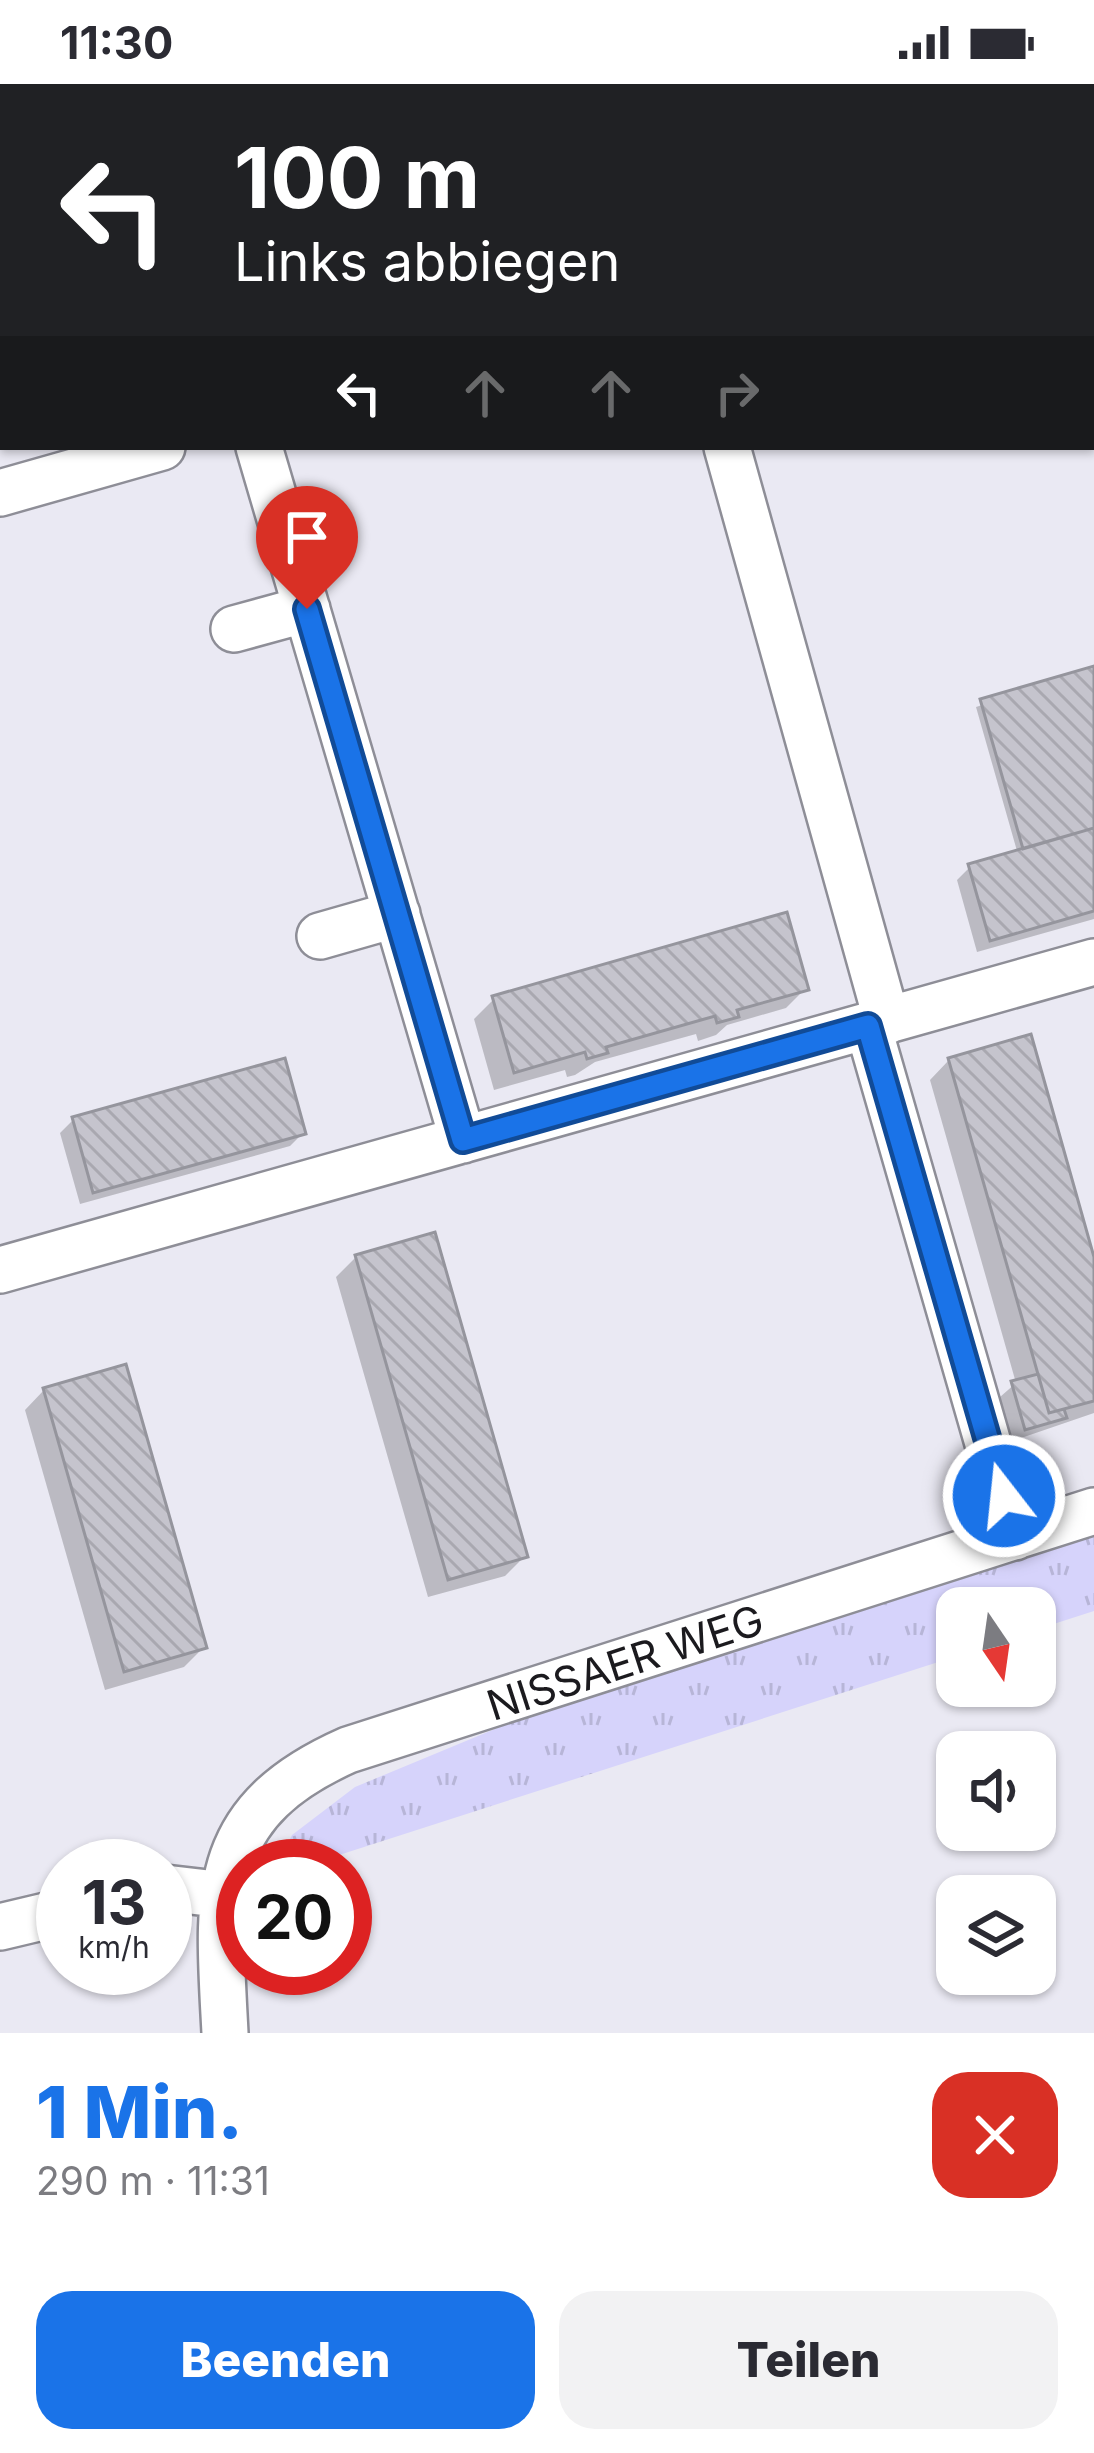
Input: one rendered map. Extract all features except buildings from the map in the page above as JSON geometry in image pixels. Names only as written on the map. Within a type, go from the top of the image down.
[{"type":"street","points":[[0,493],[151,450]]},
{"type":"street","points":[[260,450],[463,1140]]},
{"type":"street","points":[[729,450],[1015,1537]]},
{"type":"street","points":[[235,629],[307,609]]},
{"type":"street","points":[[320,936],[397,914]]},
{"type":"street","points":[[0,1270],[1094,962]]},
{"type":"street","name":"NISSAER WEG","points":[[239,1839],[266,1799],[304,1769],[348,1750],[1094,1511]]},
{"type":"street","points":[[0,1927],[36,1918]]},
{"type":"street","name":"NISSAER WEG","points":[[223,1995],[225,2033]]},
{"type":"green space","points":[[1094,1531],[1094,1611],[1056,1623],[1056,1587],[936,1587],[936,1663],[372,1844],[372,1839],[290,1839],[355,1787],[558,1703]]},
{"type":"route","points":[[307,609],[463,1140],[868,1026],[1004,1496]]}]
